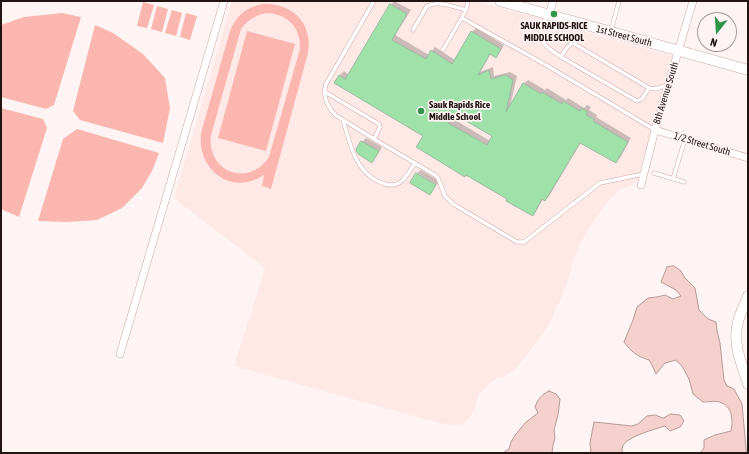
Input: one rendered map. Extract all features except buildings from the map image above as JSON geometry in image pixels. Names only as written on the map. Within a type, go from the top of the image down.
[{"type":"street","points":[[120,354],[224,1]]},
{"type":"street","name":"1st Street South","points":[[500,1],[748,70]]},
{"type":"street","points":[[549,14],[553,1]]},
{"type":"street","name":"8th Avenue South","points":[[641,184],[655,130],[693,1]]},
{"type":"street","name":"1/2 Street South","points":[[655,130],[748,158]]},
{"type":"street","points":[[748,296],[737,324],[736,335],[737,347],[748,384]]},
{"type":"lane","points":[[374,1],[326,84],[324,90],[327,104],[332,112],[343,120],[435,175],[438,178],[445,196],[453,204],[517,242],[524,242],[600,182],[644,174]]},
{"type":"lane","points":[[434,1],[466,10]]},
{"type":"lane","points":[[442,50],[462,18],[468,1]]},
{"type":"lane","points":[[611,32],[620,1]]},
{"type":"lane","points":[[412,30],[427,6],[439,2]]},
{"type":"lane","points":[[549,14],[543,23],[540,35],[543,44],[548,48],[637,101],[642,99],[649,88]]},
{"type":"lane","points":[[462,18],[546,65],[655,130]]},
{"type":"lane","points":[[561,57],[568,46],[573,43],[649,88],[655,89],[669,85]]},
{"type":"lane","points":[[325,92],[379,124],[380,127],[374,139]]},
{"type":"lane","points":[[343,120],[354,156],[362,169],[373,179],[390,186],[396,184],[401,181],[415,163]]},
{"type":"lane","points":[[673,178],[685,139]]},
{"type":"lane","points":[[654,173],[684,182]]},
{"type":"shaded area","points":[[232,1],[476,1],[672,56],[637,181],[620,190],[609,200],[588,229],[577,251],[566,286],[556,309],[548,326],[537,342],[514,371],[497,378],[479,394],[475,408],[470,417],[462,425],[445,424],[432,421],[234,366],[265,268],[174,198]]},
{"type":"shaded area","points":[[143,2],[154,5],[147,28],[137,26]]},
{"type":"shaded area","points":[[258,5],[274,5],[284,7],[292,11],[304,24],[309,43],[308,53],[271,189],[262,186],[264,175],[252,181],[240,183],[229,181],[219,176],[211,169],[205,159],[201,147],[201,133],[230,31],[239,16],[252,7]],"holes":[[[267,13],[287,19],[296,29],[300,41],[300,49],[269,157],[261,166],[251,172],[231,172],[222,166],[215,158],[211,148],[211,135],[241,29],[246,23],[255,17]]]},
{"type":"shaded area","points":[[157,6],[168,9],[162,32],[151,29]]},
{"type":"shaded area","points":[[172,10],[182,13],[176,36],[165,33]]},
{"type":"shaded area","points":[[62,13],[81,17],[54,105],[46,109],[1,97],[1,25],[24,17]]},
{"type":"shaded area","points":[[186,13],[197,16],[190,40],[180,37]]},
{"type":"shaded area","points":[[95,25],[113,33],[143,54],[165,78],[170,108],[163,143],[80,120],[73,111]]},
{"type":"shaded area","points":[[247,31],[295,44],[266,151],[218,138]]},
{"type":"shaded area","points":[[1,108],[43,119],[47,128],[19,217],[1,209]]},
{"type":"shaded area","points":[[77,129],[159,153],[152,171],[142,188],[122,208],[97,220],[67,222],[38,221],[63,139]]},
{"type":"shaded area","points":[[674,266],[681,271],[685,278],[695,288],[699,310],[708,319],[716,322],[724,380],[727,386],[734,389],[742,404],[746,453],[700,453],[704,448],[704,440],[715,435],[731,431],[732,419],[730,411],[726,405],[715,401],[703,402],[693,394],[689,379],[682,366],[676,360],[665,363],[656,374],[649,360],[635,353],[624,342],[637,307],[648,298],[665,295],[673,299],[681,296],[676,290],[661,282],[667,267]]},
{"type":"shaded area","points":[[549,391],[556,394],[560,399],[554,430],[555,438],[552,453],[503,453],[509,449],[516,434],[526,422],[538,413],[535,407],[537,402]]},
{"type":"shaded area","points":[[671,414],[680,415],[684,421],[680,427],[670,431],[665,426],[632,438],[622,447],[622,453],[591,453],[590,443],[594,422],[632,426],[638,424],[647,416],[655,415],[663,418]]},
{"type":"place","name":"SAUK RAPIDS-RICE MIDDLE SCHOOL","points":[[554,14]]},
{"type":"place","name":"Sauk Rapids Rice Middle School","points":[[421,111]]}]
